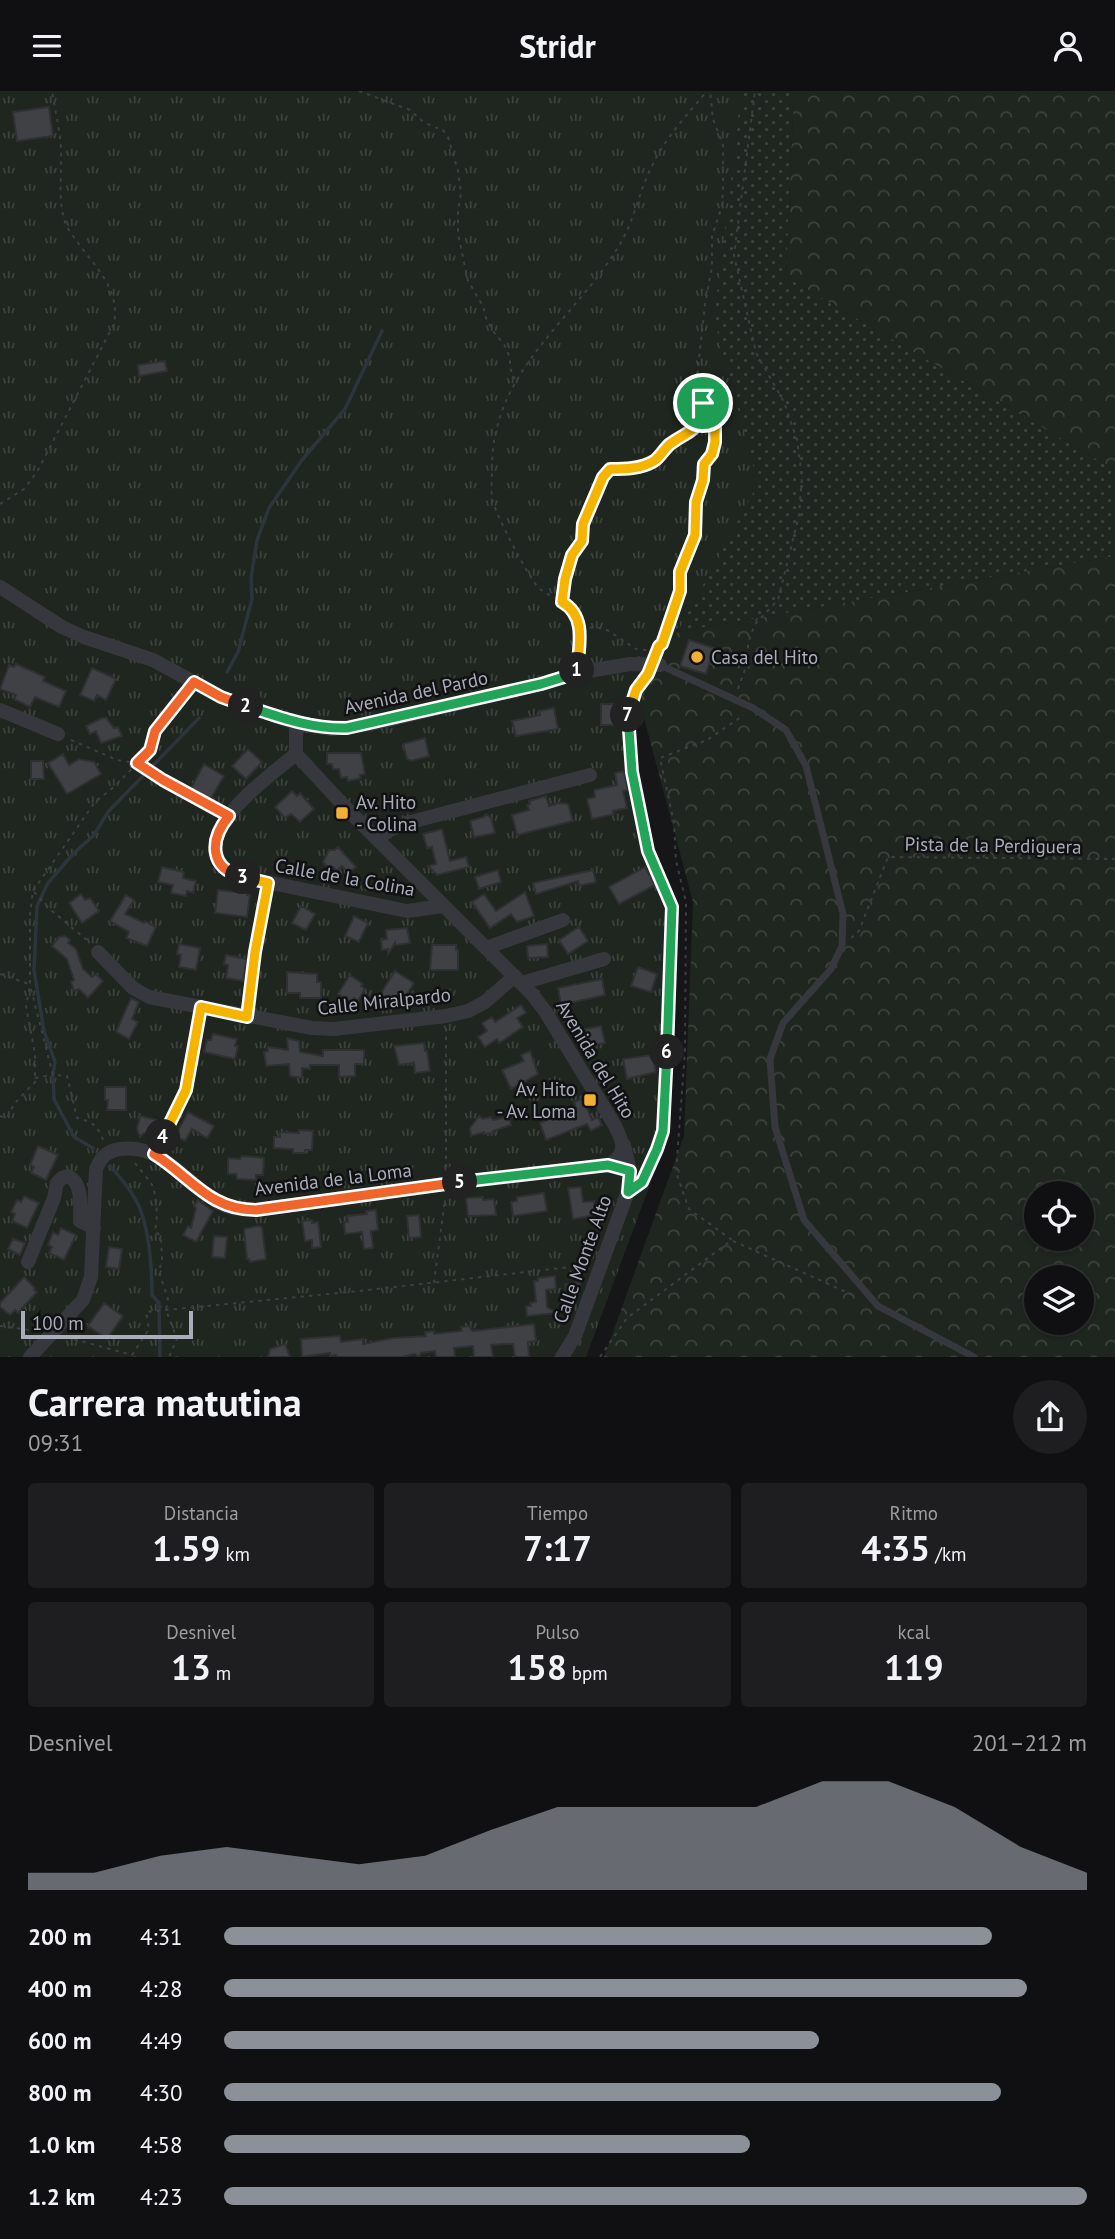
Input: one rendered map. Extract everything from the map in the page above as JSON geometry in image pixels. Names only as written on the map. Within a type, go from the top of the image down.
[{"type":"street","name":"Avenida del Pardo","points":[[0,587],[62,627],[84,637],[134,652],[221,697],[296,723],[331,729],[347,728],[541,684],[577,673],[630,664],[655,665]]},
{"type":"street","points":[[0,710],[58,734]]},
{"type":"street","points":[[296,723],[296,754]]},
{"type":"street","name":"Calle de la Colina","points":[[296,754],[250,792],[229,816],[216,839],[215,852],[219,863],[233,875],[407,912],[443,906]]},
{"type":"street","name":"Avenida del Hito","points":[[296,754],[443,906],[519,980],[545,1011],[622,1139],[623,1150],[613,1163]]},
{"type":"street","points":[[378,840],[387,831],[407,823],[590,775]]},
{"type":"street","points":[[486,948],[563,919]]},
{"type":"street","name":"Calle Miralpardo","points":[[98,952],[133,988],[149,997],[312,1028],[334,1029],[468,1011],[519,980]]},
{"type":"street","name":"Avenida del Hito","points":[[519,980],[604,959]]},
{"type":"street","name":"Calle Monte Alto","points":[[562,1357],[575,1336],[628,1192],[630,1171],[622,1139]]},
{"type":"street","name":"Avenida de la Loma","points":[[112,1151],[141,1150],[154,1154],[219,1203],[245,1210],[613,1163]]},
{"type":"street","points":[[30,1357],[83,1300],[91,1277],[96,1169],[100,1159],[112,1151]]},
{"type":"street","points":[[613,1163],[630,1171]]},
{"type":"street","points":[[28,1262],[54,1198],[57,1183],[62,1178],[68,1176],[74,1179],[78,1186],[80,1221],[94,1228]]},
{"type":"lane","points":[[655,665],[753,708],[786,730],[806,766],[843,914],[842,946],[831,969],[783,1023],[770,1059],[775,1126],[804,1220],[878,1306],[974,1357]]},
{"type":"path","points":[[0,504],[24,489],[37,472],[114,324],[116,312],[115,298],[106,280],[67,227],[61,203],[61,150],[52,91]]},
{"type":"path","points":[[359,91],[410,110],[421,120],[442,129],[448,137],[461,193],[457,212],[458,235],[466,274],[483,306],[489,325],[505,346],[516,380]]},
{"type":"path","points":[[577,673],[580,623],[569,605],[539,588],[513,546],[492,500],[492,450],[499,417],[516,380],[537,348],[590,287],[624,236],[651,166],[676,128],[708,91]]},
{"type":"path","points":[[628,1192],[642,1182],[663,1131],[672,907],[648,851],[632,772],[628,713],[636,690],[655,665],[659,646],[675,608],[680,591],[680,572],[695,535],[696,502],[703,480],[704,464],[712,454],[715,442],[713,416],[703,403],[696,386],[712,266],[712,236],[722,206],[723,189],[723,145],[713,119],[708,91]]},
{"type":"path","points":[[735,700],[748,661],[748,643],[755,624],[778,600],[799,515],[802,477],[797,440],[784,402],[756,353],[734,255],[755,91]]},
{"type":"path","points":[[562,602],[572,555],[582,541],[583,524],[603,477],[610,469],[632,469],[655,461],[668,445],[688,435],[698,424],[703,403]]},
{"type":"path","points":[[580,629],[596,627],[607,630],[636,649],[646,650],[659,646]]},
{"type":"path","points":[[0,1117],[7,1118],[14,1104],[35,1082],[35,1054],[26,1006],[30,985],[30,914],[33,891],[94,802],[115,786],[150,750],[155,731],[194,682]]},
{"type":"path","points":[[753,708],[707,740],[660,758],[674,823],[676,861],[686,902],[685,1051],[676,1172],[689,1209],[732,1240],[854,1295]]},
{"type":"path","points":[[58,734],[117,760],[137,763],[229,816]]},
{"type":"path","name":"Pista de la Perdiguera","points":[[842,946],[859,931],[888,857],[1115,859]]},
{"type":"path","points":[[247,1017],[255,952],[268,883]]},
{"type":"path","points":[[33,891],[98,952]]},
{"type":"path","points":[[0,974],[30,985]]},
{"type":"path","points":[[30,985],[53,1076]]},
{"type":"path","points":[[154,1154],[186,1090],[201,1007]]},
{"type":"path","points":[[434,1283],[446,1184],[446,1016]]},
{"type":"path","points":[[34,1078],[67,1076],[77,1118],[92,1122],[112,1151],[137,1165],[152,1183],[158,1221],[155,1230],[161,1237],[162,1259],[159,1272],[168,1299],[166,1310],[177,1339],[169,1357]]},
{"type":"path","points":[[600,1357],[627,1318],[732,1240]]},
{"type":"path","points":[[0,1326],[53,1333],[132,1355],[149,1329],[146,1312],[602,1263]]},
{"type":"green space","points":[[0,91],[794,91],[786,277],[1115,470],[1115,556],[557,653]]},
{"type":"green space","points":[[0,91],[742,91],[714,319],[758,484],[633,714],[635,769],[653,848],[677,901],[668,1136],[586,1357],[0,1357]]},
{"type":"green space","points":[[794,91],[1115,91],[1115,470],[786,277]]},
{"type":"green space","points":[[1115,556],[1115,1357],[604,1357],[684,1136],[693,902],[627,654],[557,653]]},
{"type":"building","points":[[49,107],[53,136],[17,141],[13,112]]},
{"type":"building","points":[[165,361],[167,371],[139,376],[138,365]]},
{"type":"building","name":"Casa del Hito","points":[[689,640],[714,648],[706,674],[680,666]]},
{"type":"building","points":[[16,664],[45,677],[43,681],[66,691],[59,707],[35,697],[30,707],[14,699],[16,695],[0,689],[9,665],[14,667]]},
{"type":"building","points":[[92,668],[116,679],[106,700],[97,695],[94,701],[80,695]]},
{"type":"building","points":[[601,704],[614,704],[614,725],[601,725]]},
{"type":"building","points":[[554,708],[558,729],[516,736],[512,721],[540,715],[539,711]]},
{"type":"building","points":[[106,718],[114,728],[118,727],[122,736],[101,743],[96,731],[90,734],[86,726]]},
{"type":"building","points":[[425,738],[429,756],[411,761],[407,759],[403,744]]},
{"type":"building","points":[[248,749],[262,762],[246,779],[232,766]]},
{"type":"building","points":[[327,753],[361,753],[365,774],[360,775],[361,778],[348,781],[347,777],[341,778],[339,769],[333,769],[332,764],[327,764]]},
{"type":"building","points":[[63,754],[69,765],[79,759],[94,762],[101,774],[67,794],[48,763]]},
{"type":"building","points":[[31,761],[43,761],[44,779],[31,779]]},
{"type":"building","points":[[204,764],[224,776],[210,800],[191,788]]},
{"type":"building","points":[[624,771],[628,790],[623,791],[627,808],[592,819],[587,799],[595,797],[594,790],[617,785],[615,773]]},
{"type":"building","points":[[292,791],[297,796],[300,793],[314,809],[300,822],[291,814],[285,818],[275,807]]},
{"type":"building","points":[[546,796],[549,806],[568,804],[573,821],[517,835],[512,815],[529,810],[529,801]]},
{"type":"building","points":[[486,814],[491,818],[495,833],[474,837],[470,821]]},
{"type":"building","points":[[442,829],[450,861],[466,857],[469,867],[437,875],[428,866],[436,864],[432,847],[427,848],[423,834]]},
{"type":"building","points":[[338,847],[356,867],[348,873],[342,866],[337,871],[333,867],[330,870],[323,862],[329,850]]},
{"type":"building","points":[[162,867],[184,872],[183,878],[196,881],[193,893],[187,891],[186,896],[171,893],[173,885],[158,882]]},
{"type":"building","points":[[645,867],[655,885],[619,904],[609,887]]},
{"type":"building","points":[[498,870],[501,882],[479,889],[475,877]]},
{"type":"building","points":[[593,870],[596,882],[579,886],[578,881],[536,894],[533,883]]},
{"type":"building","points":[[218,890],[250,895],[247,917],[215,913]]},
{"type":"building","points":[[525,892],[534,916],[517,922],[511,914],[490,928],[472,902],[484,894],[496,911]]},
{"type":"building","points":[[81,894],[85,900],[90,898],[99,911],[82,923],[69,903]]},
{"type":"building","points":[[126,895],[134,900],[125,914],[156,927],[147,946],[126,938],[129,932],[110,921]]},
{"type":"building","points":[[301,906],[315,914],[306,930],[292,923]]},
{"type":"building","points":[[354,916],[368,923],[359,942],[345,936]]},
{"type":"building","points":[[579,927],[588,941],[568,954],[559,940]]},
{"type":"building","points":[[407,928],[410,943],[395,943],[388,954],[388,949],[382,950],[381,940],[387,939],[386,930]]},
{"type":"building","points":[[65,936],[70,940],[68,943],[76,949],[83,969],[92,977],[96,974],[103,981],[88,998],[79,989],[74,991],[71,982],[74,980],[67,959],[52,946],[59,937]]},
{"type":"building","points":[[179,944],[200,948],[196,970],[179,967]]},
{"type":"building","points":[[547,944],[548,957],[528,958],[527,946]]},
{"type":"building","points":[[432,945],[456,945],[458,970],[430,970]]},
{"type":"building","points":[[226,955],[247,959],[243,981],[226,978]]},
{"type":"building","points":[[638,967],[657,974],[651,992],[631,986]]},
{"type":"building","points":[[395,971],[414,983],[404,999],[399,996],[397,999],[394,997],[389,1004],[379,1002],[383,990]]},
{"type":"building","points":[[287,972],[317,974],[317,982],[321,982],[321,998],[300,998],[300,993],[287,993]]},
{"type":"building","points":[[350,975],[363,984],[361,986],[365,989],[358,1001],[354,998],[351,1002],[338,994]]},
{"type":"building","points":[[602,979],[605,995],[561,1005],[558,988]]},
{"type":"building","points":[[131,998],[139,1002],[132,1019],[138,1022],[129,1039],[116,1032]]},
{"type":"building","points":[[521,1005],[526,1013],[517,1018],[523,1027],[499,1043],[497,1039],[485,1047],[478,1037],[487,1031],[482,1023],[492,1017],[495,1022]]},
{"type":"building","points":[[601,1026],[605,1043],[588,1046],[585,1029]]},
{"type":"building","points":[[213,1034],[237,1039],[235,1059],[204,1052],[207,1040],[211,1040]]},
{"type":"building","points":[[287,1038],[299,1041],[300,1052],[323,1056],[323,1050],[364,1050],[364,1064],[355,1064],[355,1076],[339,1077],[339,1065],[310,1065],[310,1069],[302,1068],[302,1078],[290,1076],[289,1064],[266,1066],[264,1052],[268,1051],[268,1047],[288,1050]]},
{"type":"building","points":[[424,1043],[430,1071],[415,1073],[414,1063],[399,1065],[394,1046]]},
{"type":"building","points":[[530,1051],[538,1074],[511,1089],[502,1070],[524,1061],[521,1055]]},
{"type":"building","points":[[652,1055],[656,1072],[627,1079],[623,1059]]},
{"type":"building","points":[[105,1087],[126,1087],[126,1110],[107,1110]]},
{"type":"building","points":[[583,1098],[592,1120],[598,1117],[602,1125],[591,1131],[587,1124],[546,1140],[540,1123],[576,1108],[574,1102]]},
{"type":"building","points":[[188,1112],[214,1126],[207,1138],[192,1129],[185,1141],[175,1136]]},
{"type":"building","points":[[140,1116],[157,1120],[154,1135],[144,1133],[140,1137],[137,1129]]},
{"type":"building","points":[[479,1116],[483,1119],[491,1117],[493,1120],[509,1117],[511,1125],[493,1131],[494,1133],[484,1132],[471,1136],[470,1128]]},
{"type":"building","points":[[299,1130],[313,1131],[312,1150],[293,1153],[293,1149],[274,1148],[274,1137],[280,1137],[280,1132],[299,1133]]},
{"type":"building","points":[[38,1146],[58,1155],[46,1180],[31,1173],[34,1167],[30,1165]]},
{"type":"building","points":[[242,1156],[264,1158],[263,1175],[256,1175],[256,1180],[237,1179],[236,1174],[228,1174],[228,1158],[240,1159]]},
{"type":"building","points":[[581,1187],[583,1202],[594,1201],[596,1215],[573,1219],[568,1188]]},
{"type":"building","points":[[544,1193],[547,1211],[513,1216],[511,1202],[517,1201],[517,1197]]},
{"type":"building","points":[[24,1196],[39,1203],[27,1228],[12,1221],[15,1214],[11,1212],[17,1200],[21,1202]]},
{"type":"building","points":[[483,1197],[483,1200],[494,1199],[496,1215],[468,1216],[466,1198]]},
{"type":"building","points":[[198,1200],[213,1211],[196,1242],[183,1235],[188,1226],[191,1228],[196,1208],[194,1206]]},
{"type":"building","points":[[376,1210],[378,1230],[371,1231],[373,1248],[364,1249],[362,1232],[345,1234],[344,1222],[348,1222],[347,1216]]},
{"type":"building","points":[[419,1215],[421,1237],[409,1238],[407,1216]]},
{"type":"building","points":[[312,1220],[312,1223],[318,1222],[321,1247],[312,1248],[312,1240],[305,1241],[302,1221]]},
{"type":"building","points":[[262,1227],[266,1259],[250,1262],[247,1259],[244,1229]]},
{"type":"building","points":[[61,1228],[76,1235],[64,1260],[49,1253],[52,1247],[48,1245],[53,1232],[58,1235]]},
{"type":"building","points":[[214,1236],[227,1237],[225,1258],[212,1257]]},
{"type":"building","points":[[13,1239],[25,1243],[20,1255],[8,1249]]},
{"type":"building","points":[[109,1247],[122,1249],[119,1269],[106,1267]]},
{"type":"building","points":[[555,1276],[556,1289],[546,1290],[547,1307],[557,1313],[527,1316],[526,1306],[536,1302],[534,1281]]},
{"type":"building","points":[[24,1277],[37,1292],[18,1313],[15,1310],[10,1315],[0,1307],[0,1303]]},
{"type":"building","points":[[581,1282],[575,1298],[567,1299],[565,1284]]},
{"type":"building","points":[[104,1303],[123,1316],[107,1339],[88,1326]]},
{"type":"building","points":[[534,1324],[536,1341],[528,1342],[529,1357],[515,1357],[513,1344],[507,1344],[491,1345],[493,1357],[474,1357],[473,1346],[454,1348],[455,1357],[436,1357],[435,1351],[421,1353],[419,1357],[415,1354],[402,1357],[337,1357],[330,1356],[330,1353],[302,1357],[301,1339],[340,1336],[341,1342],[363,1339],[363,1344],[393,1338],[426,1336],[425,1332],[434,1331],[434,1334],[462,1331],[461,1327],[470,1326],[473,1331]]},
{"type":"building","points":[[285,1344],[290,1357],[268,1357],[270,1349]]},
{"type":"waterway","points":[[227,672],[238,652],[252,599],[251,578],[257,540],[269,508],[302,460],[345,409],[382,331]]},
{"type":"waterway","points":[[93,1148],[74,1137],[54,1099],[55,1062],[44,1031],[34,970],[37,906],[48,883],[94,835],[108,812],[199,718]]},
{"type":"waterway","points":[[110,1166],[132,1193],[143,1218],[150,1258],[152,1295],[159,1303],[160,1357]]},
{"type":"place","name":"Casa del Hito","points":[[697,657]]},
{"type":"place","name":"Av. Hito - Colina","points":[[342,813]]},
{"type":"place","name":"Av. Hito - Av. Loma","points":[[590,1100]]},
{"type":"route","points":[[703,403],[713,416],[715,442],[712,454],[704,464],[703,480],[696,502],[695,535],[680,572],[680,591],[662,644],[650,664],[648,674],[636,690],[628,713],[632,772],[648,851],[672,907],[663,1131],[642,1182],[628,1192],[630,1171],[608,1165],[256,1210],[232,1208],[219,1203],[154,1154],[186,1090],[201,1007],[247,1017],[255,952],[268,883],[233,875],[219,863],[215,852],[216,839],[229,816],[137,763],[150,750],[155,731],[194,682],[221,697],[296,723],[331,729],[371,724],[577,673],[580,623],[569,605],[562,602],[565,579],[572,555],[582,541],[583,524],[603,477],[610,469],[632,469],[655,461],[668,445],[688,435],[698,424],[703,403]]}]
